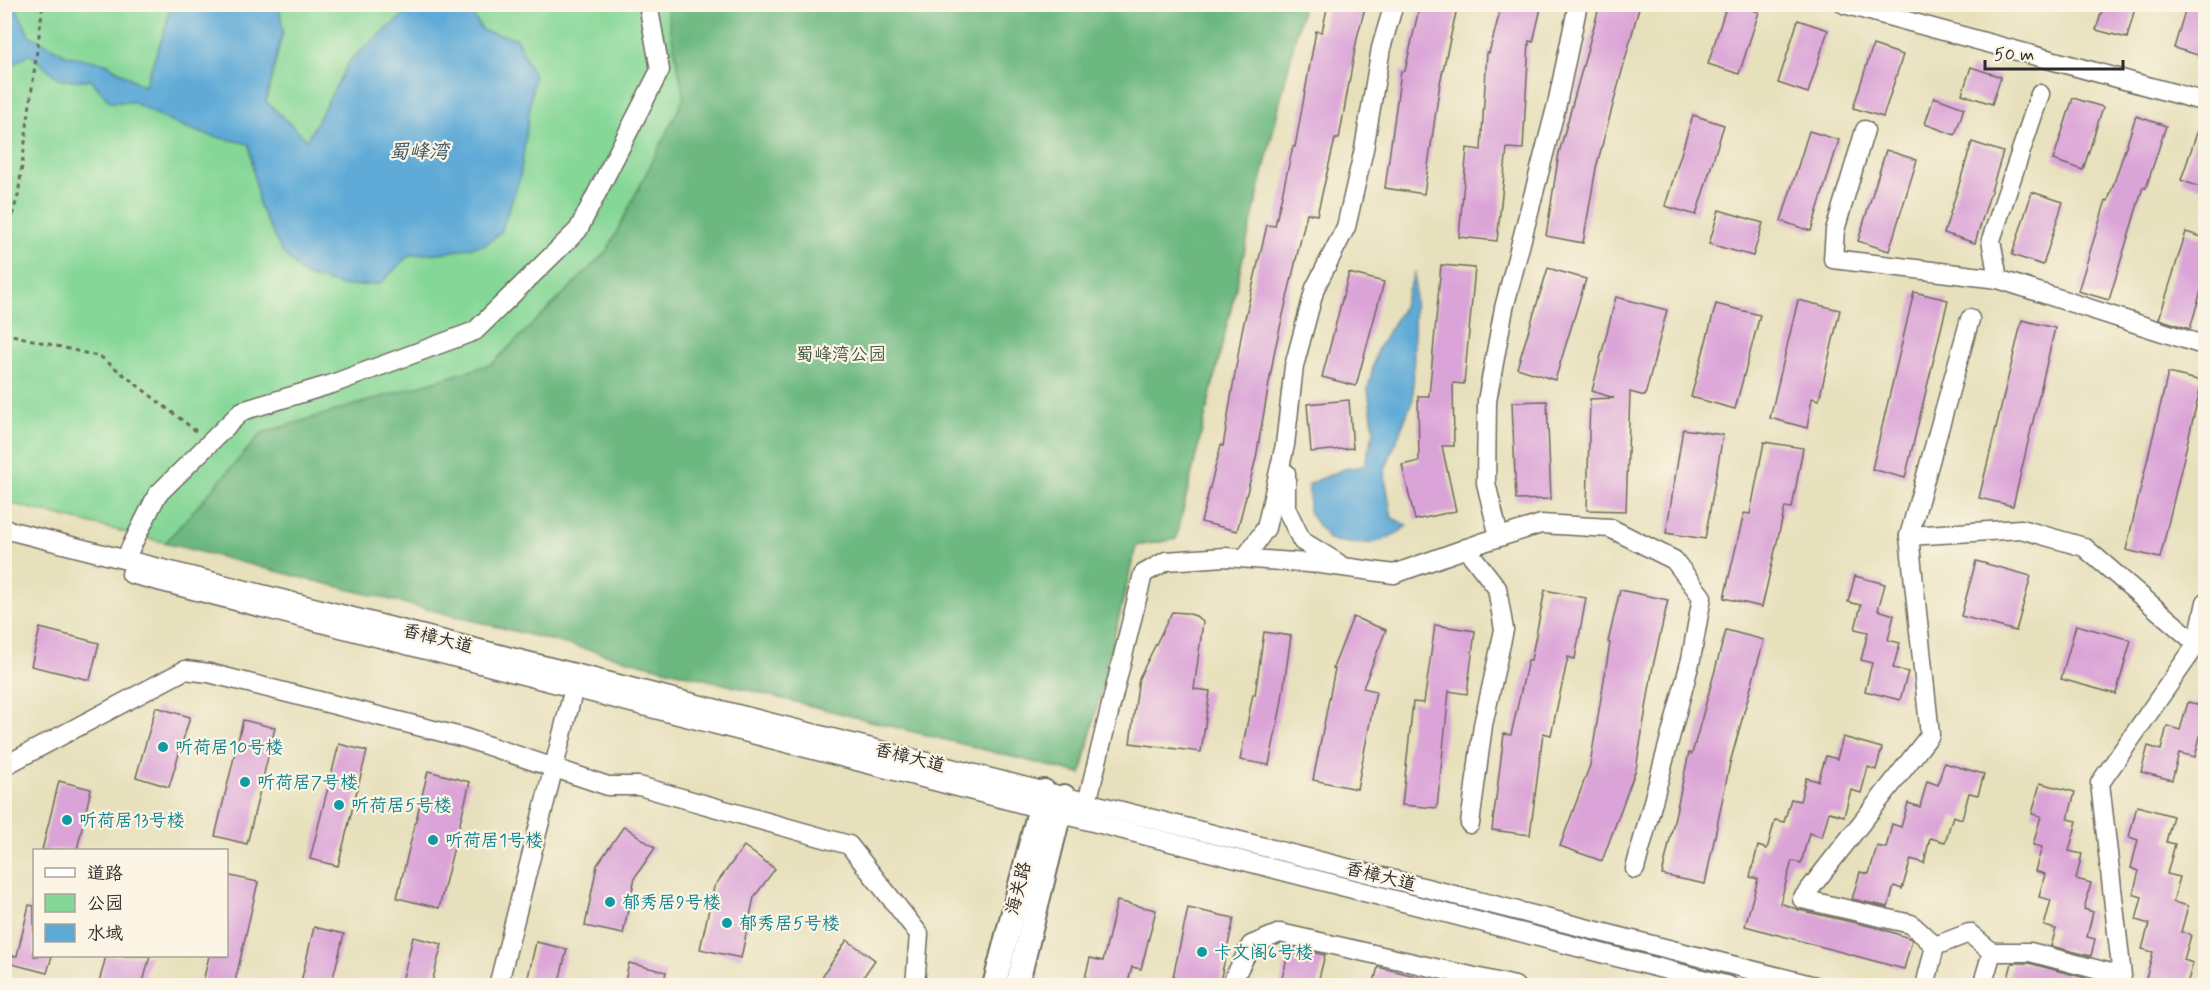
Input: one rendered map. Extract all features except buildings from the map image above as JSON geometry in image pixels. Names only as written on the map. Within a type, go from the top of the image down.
[{"type":"main road","name":"海关路","points":[[994,986],[1052,802]]},
{"type":"main road","name":"海关路","points":[[1017,986],[1052,802]]},
{"type":"street","points":[[125,559],[157,495],[242,411],[332,384],[475,331],[578,230],[660,70],[648,4]]},
{"type":"street","points":[[1345,568],[1302,541],[1286,508],[1286,445],[1294,366],[1315,288],[1346,227],[1364,148],[1381,48],[1394,4]]},
{"type":"street","points":[[1499,537],[1485,483],[1487,401],[1504,308],[1557,104],[1578,4]]},
{"type":"street","points":[[1844,4],[2205,102]]},
{"type":"street","points":[[1998,279],[1991,240],[2040,94]]},
{"type":"street","points":[[1865,130],[1835,230],[1833,259],[1998,279],[2205,346]]},
{"type":"street","points":[[1935,946],[1911,924],[1803,899],[1930,735],[1909,536],[1970,319]]},
{"type":"street","points":[[1245,558],[1266,528],[1286,445]]},
{"type":"street","points":[[1085,810],[1143,574],[1166,561],[1245,558],[1394,574],[1541,524],[1610,528],[1674,560],[1702,597],[1690,660],[1635,870]]},
{"type":"street","name":"香樟大道","points":[[4,529],[1052,802]]},
{"type":"street","points":[[1909,536],[2021,529],[2084,547],[2197,644]]},
{"type":"street","name":"香樟大道","points":[[4,541],[574,688],[1815,986]]},
{"type":"street","points":[[1466,548],[1497,588],[1504,630],[1483,725],[1470,824]]},
{"type":"street","points":[[1935,946],[1969,933],[1992,952],[2030,952],[2122,976],[2100,783],[2197,644],[2205,602]]},
{"type":"street","points":[[4,766],[185,670],[209,673],[465,738],[608,786],[639,786],[849,845],[919,934],[915,986]]},
{"type":"street","points":[[498,986],[574,688]]},
{"type":"street","name":"香樟大道","points":[[1085,810],[1694,981],[1729,986]]},
{"type":"street","points":[[1230,986],[1251,945],[1280,933],[1515,986]]},
{"type":"street","points":[[1925,986],[1935,946]]},
{"type":"street","points":[[1982,986],[1992,952]]},
{"type":"street","points":[[1694,981],[1697,956]]},
{"type":"path","points":[[4,241],[18,196],[43,4]]},
{"type":"path","points":[[4,333],[101,357],[210,443]]},
{"type":"green space","name":"蜀峰湾公园","points":[[4,5],[1303,5],[1176,539],[1136,546],[1081,774],[5,502]]},
{"type":"green space","name":"蜀峰湾公园","points":[[666,5],[1303,5],[1176,539],[1136,546],[1081,774],[165,543],[262,433],[492,364],[607,251],[684,98]]},
{"type":"water","name":"蜀峰湾","points":[[471,4],[470,10],[483,31],[516,38],[534,77],[520,177],[501,232],[486,244],[449,252],[409,255],[380,284],[343,286],[304,275],[282,252],[259,205],[249,144],[204,134],[171,122],[133,102],[110,102],[91,80],[61,80],[29,54],[5,70],[5,5],[15,5],[29,35],[68,56],[106,63],[144,87],[165,30],[171,5],[279,5],[283,31],[266,101],[307,140],[350,60],[416,5]]},
{"type":"water","points":[[1415,272],[1413,399],[1384,472],[1392,518],[1408,526],[1388,538],[1370,543],[1329,540],[1309,512],[1309,484],[1344,469],[1364,466],[1374,431],[1368,389],[1377,350],[1401,311]]},
{"type":"place","name":"听荷居10号楼","points":[[163,747]]},
{"type":"place","name":"听荷居7号楼","points":[[245,782]]},
{"type":"place","name":"听荷居5号楼","points":[[339,805]]},
{"type":"place","name":"听荷居13号楼","points":[[67,820]]},
{"type":"place","name":"听荷居1号楼","points":[[433,840]]},
{"type":"place","name":"郁秀居9号楼","points":[[610,902]]},
{"type":"place","name":"郁秀居5号楼","points":[[727,923]]},
{"type":"place","name":"卡文阁6号楼","points":[[1202,952]]}]
